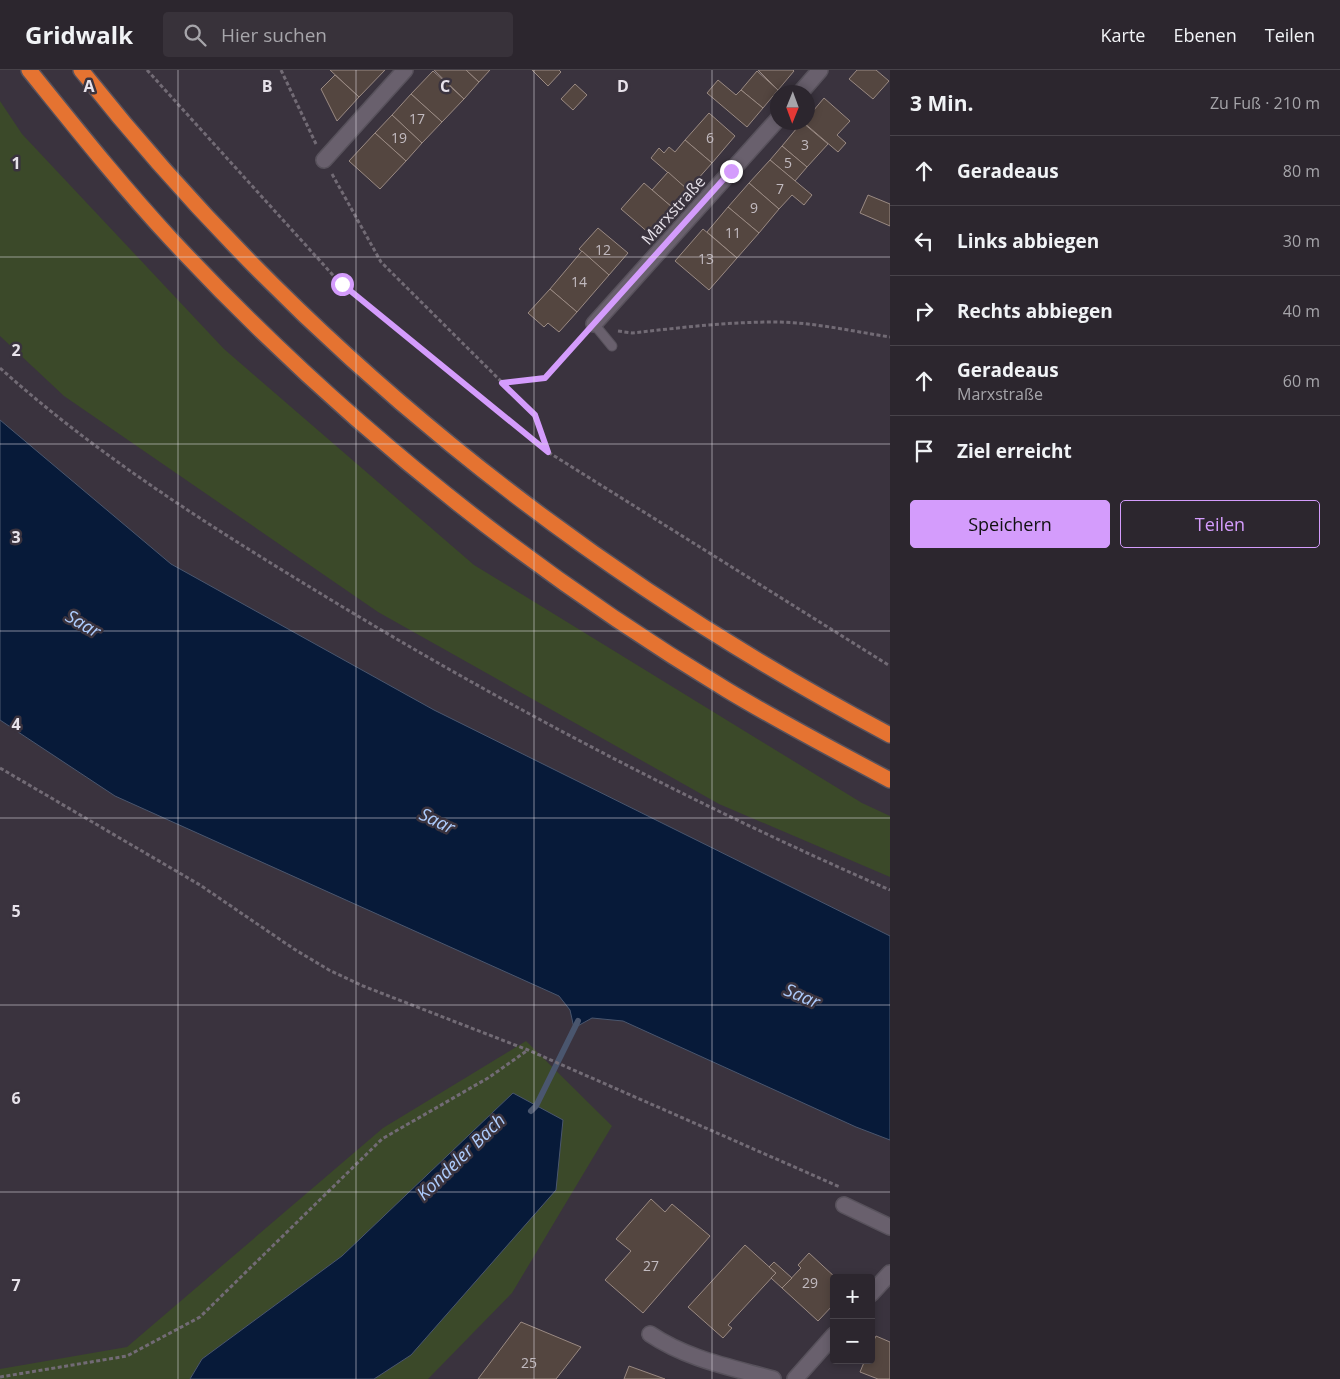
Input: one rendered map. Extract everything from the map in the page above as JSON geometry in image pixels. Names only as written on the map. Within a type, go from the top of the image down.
[{"type":"highway","points":[[29,70],[91,147],[177,245],[261,331],[352,415],[413,467],[512,544],[695,670],[727,690],[890,780]]},
{"type":"highway","points":[[81,70],[122,122],[200,211],[268,281],[378,385],[438,436],[536,512],[646,589],[748,656],[890,735]]},
{"type":"street","points":[[324,160],[405,70]]},
{"type":"street","points":[[807,85],[820,70]]},
{"type":"street","name":"Marxstraße","points":[[594,324],[770,128]]},
{"type":"street","points":[[846,1198],[890,1226]]},
{"type":"street","points":[[875,1290],[890,1273]]},
{"type":"street","points":[[650,1334],[669,1346],[689,1355],[773,1379]]},
{"type":"street","points":[[795,1379],[830,1340]]},
{"type":"lane","points":[[594,324],[612,346]]},
{"type":"path","points":[[147,70],[342,284],[548,452],[890,666]]},
{"type":"path","points":[[281,70],[324,160],[381,262],[535,415],[548,452]]},
{"type":"path","points":[[502,383],[545,378],[594,324],[632,333],[726,323],[773,322],[811,324],[890,337]]},
{"type":"path","points":[[0,368],[98,448],[215,528],[415,651],[724,815],[890,890]]},
{"type":"path","points":[[0,768],[200,885],[328,970],[576,1071],[846,1198]]},
{"type":"path","points":[[0,1377],[127,1356],[200,1317],[382,1140],[488,1078],[528,1050]]},
{"type":"green space","points":[[0,101],[22,134],[224,349],[474,565],[862,803],[890,816],[890,877],[719,804],[378,612],[64,396],[0,336]]},
{"type":"green space","points":[[526,1041],[612,1126],[512,1293],[428,1379],[374,1379],[411,1354],[342,1256],[202,1359],[190,1379],[0,1379],[0,1369],[127,1347],[383,1128]]},
{"type":"water","name":"Saar","points":[[0,420],[171,564],[434,710],[890,936],[890,1140],[856,1127],[623,1021],[592,1018],[574,1028],[570,1010],[559,996],[115,796],[0,720]]},
{"type":"water","points":[[513,1093],[563,1120],[556,1190],[411,1355],[374,1379],[190,1379],[202,1359],[342,1256]]},
{"type":"building","points":[[330,70],[385,70],[359,97]]},
{"type":"building","points":[[434,70],[466,70],[479,82],[464,99]]},
{"type":"building","points":[[466,70],[490,70],[479,82]]},
{"type":"building","points":[[532,70],[559,70],[561,72],[548,86]]},
{"type":"building","points":[[758,70],[794,71],[782,85],[773,85]]},
{"type":"building","points":[[857,70],[876,70],[889,81],[873,99],[849,79]]},
{"type":"building","points":[[433,71],[464,99],[442,122],[411,94]]},
{"type":"building","points":[[757,71],[772,85],[770,85],[770,100],[763,108],[741,90]]},
{"type":"building","points":[[335,75],[359,97],[337,121],[321,89]]},
{"type":"building","points":[[718,80],[736,95],[741,90],[763,108],[747,127],[707,93]]},
{"type":"building","points":[[575,84],[587,95],[573,110],[561,99]]},
{"type":"building","points":[[411,94],[442,122],[422,143],[392,115]]},
{"type":"building","points":[[824,98],[850,121],[837,135],[846,143],[838,152],[812,130],[815,130],[815,109]]},
{"type":"building","points":[[709,113],[735,136],[712,163],[685,140]]},
{"type":"building","points":[[392,115],[422,143],[406,161],[375,133]]},
{"type":"building","points":[[795,130],[811,130],[828,144],[807,167],[782,146]]},
{"type":"building","points":[[375,133],[406,161],[380,189],[349,161]]},
{"type":"building","points":[[685,140],[712,163],[688,190],[651,158],[659,148],[664,153],[669,147],[675,152]]},
{"type":"building","points":[[782,146],[807,167],[795,181],[770,160]]},
{"type":"building","points":[[770,160],[812,195],[804,205],[792,195],[779,209],[749,183]]},
{"type":"building","points":[[668,172],[688,190],[673,208],[652,190]]},
{"type":"building","points":[[644,183],[673,208],[650,234],[621,209]]},
{"type":"building","points":[[749,183],[779,209],[759,233],[728,207]]},
{"type":"building","points":[[868,195],[890,204],[890,226],[860,213]]},
{"type":"building","points":[[728,207],[759,233],[737,258],[707,232]]},
{"type":"building","points":[[598,228],[628,253],[609,275],[579,249]]},
{"type":"building","points":[[703,229],[737,258],[709,290],[675,261]]},
{"type":"building","points":[[582,251],[609,275],[577,312],[550,289]]},
{"type":"building","points":[[550,289],[577,312],[559,332],[548,323],[544,327],[528,313]]},
{"type":"building","points":[[651,1199],[665,1212],[672,1204],[710,1236],[643,1313],[605,1280],[631,1251],[616,1239]]},
{"type":"building","points":[[745,1245],[776,1273],[728,1325],[732,1328],[723,1338],[688,1307]]},
{"type":"building","points":[[809,1253],[832,1274],[830,1274],[830,1308],[818,1321],[782,1288],[801,1268],[798,1265]]},
{"type":"building","points":[[774,1262],[792,1278],[782,1288],[771,1278],[776,1273],[769,1267]]},
{"type":"building","points":[[521,1322],[581,1347],[556,1379],[478,1379]]},
{"type":"building","points":[[876,1336],[890,1342],[890,1379],[878,1379],[860,1372],[863,1364],[875,1364]]},
{"type":"building","points":[[629,1366],[665,1379],[624,1379]]},
{"type":"waterway","name":"Kondeler Bach","points":[[531,1111],[536,1106],[578,1021]]},
{"type":"route","points":[[342,284],[548,452],[535,415],[502,383],[545,378],[731,171]]}]
